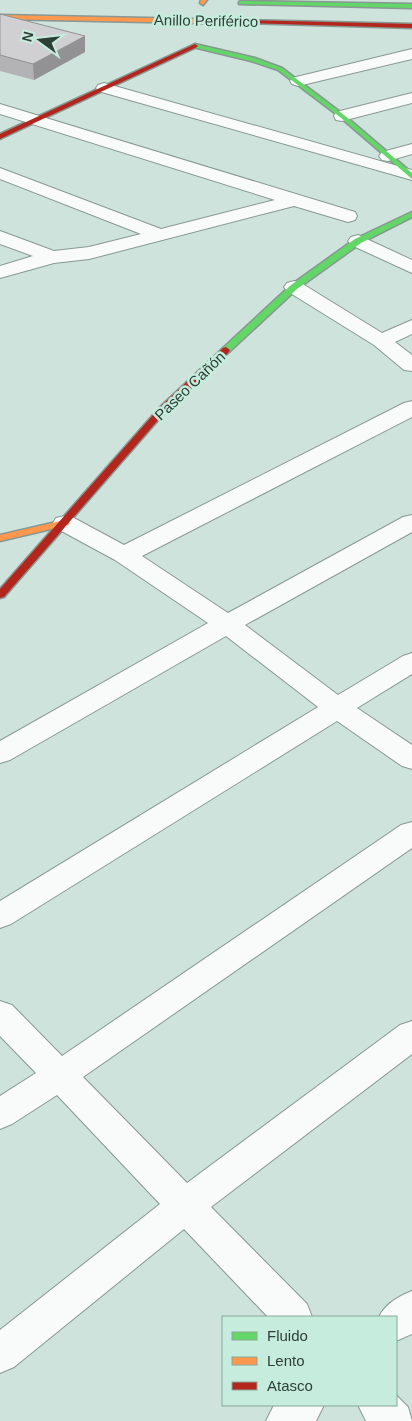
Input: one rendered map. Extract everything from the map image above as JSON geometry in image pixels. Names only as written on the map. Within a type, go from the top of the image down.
[{"type":"main road","name":"Anillo Periférico","points":[[230,3],[287,2],[412,6]]},
{"type":"main road","points":[[330,24],[353,16],[353,13],[332,4]]},
{"type":"main road","name":"Anillo Periférico","points":[[0,17],[199,33],[330,24],[412,26]]},
{"type":"main road","points":[[0,137],[104,88],[199,33],[253,59],[280,69],[298,81],[342,116],[411,176]]},
{"type":"main road","name":"Paseo Cañón","points":[[0,595],[163,409],[294,287],[358,241],[412,214]]},
{"type":"main road","points":[[0,538],[65,522]]},
{"type":"street","points":[[298,81],[412,54]]},
{"type":"street","points":[[104,88],[411,176]]},
{"type":"street","points":[[342,116],[412,98]]},
{"type":"street","points":[[0,109],[348,216]]},
{"type":"street","points":[[388,156],[412,149]]},
{"type":"street","points":[[0,173],[158,234]]},
{"type":"street","points":[[0,272],[52,257],[89,253],[295,200]]},
{"type":"street","points":[[0,237],[52,257]]},
{"type":"street","points":[[358,241],[412,267]]},
{"type":"street","points":[[294,287],[381,340],[412,365]]},
{"type":"street","points":[[381,340],[412,326]]},
{"type":"street","points":[[124,555],[412,408]]},
{"type":"street","points":[[65,522],[124,555],[227,624],[337,708],[412,759]]},
{"type":"street","points":[[0,753],[227,624],[412,522]]},
{"type":"street","points":[[0,916],[412,662]]},
{"type":"street","points":[[0,1114],[59,1076],[412,833]]},
{"type":"street","points":[[0,1014],[293,1316]]},
{"type":"street","points":[[0,1354],[185,1206],[412,1035]]},
{"type":"street","points":[[397,1323],[412,1309]]},
{"type":"street","points":[[286,1421],[303,1406]]},
{"type":"street","points":[[379,1406],[394,1421]]},
{"type":"building","points":[[0,14],[85,36],[33,64],[0,55]]},
{"type":"traffic: fast","points":[[241,3],[412,6]]},
{"type":"traffic: fast","points":[[195,46],[253,59],[280,69],[342,116],[412,177]]},
{"type":"traffic: fast","points":[[226,350],[294,287],[358,241],[412,214]]},
{"type":"traffic: slow","points":[[0,17],[245,22]]},
{"type":"traffic: slow","points":[[0,538],[65,523]]},
{"type":"traffic: jam","points":[[245,22],[412,26]]},
{"type":"traffic: jam","points":[[0,137],[195,46]]},
{"type":"traffic: jam","points":[[0,595],[163,409],[226,350]]}]
